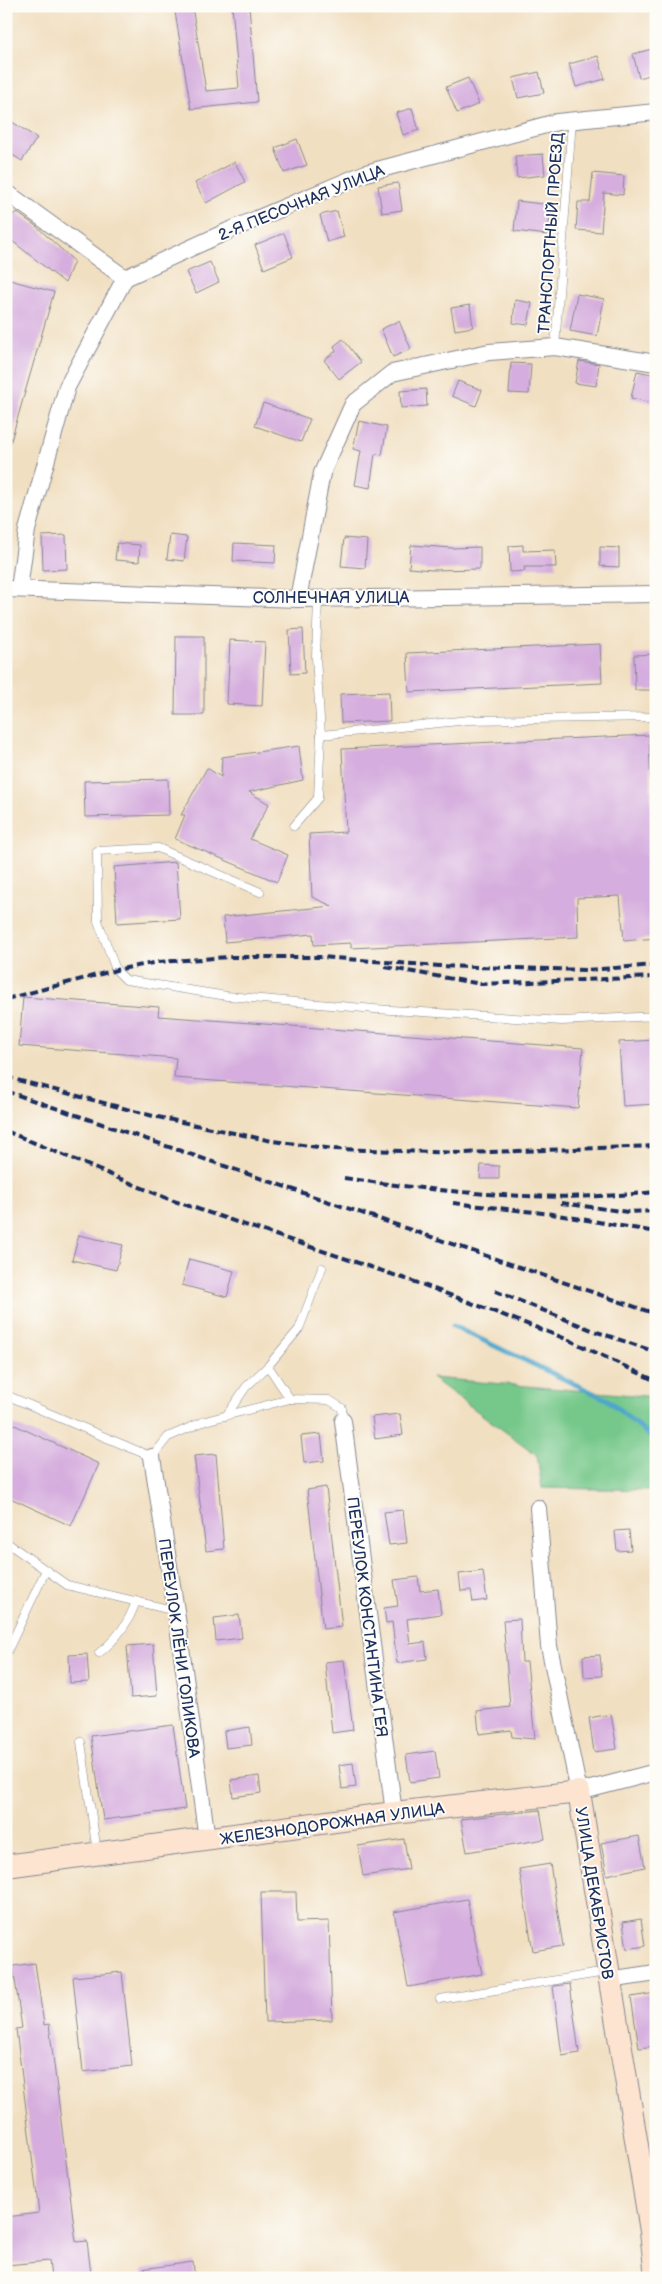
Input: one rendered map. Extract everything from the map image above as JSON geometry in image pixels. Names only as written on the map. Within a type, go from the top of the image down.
[{"type":"street","name":"2-Я ПЕСОЧНАЯ УЛИЦА","points":[[125,278],[228,231],[366,173],[558,122],[656,112]]},
{"type":"street","points":[[6,192],[125,278],[67,387],[27,530],[13,589]]},
{"type":"street","points":[[298,599],[322,473],[354,404],[392,373],[490,352],[555,347],[656,363]]},
{"type":"street","name":"СОЛНЕЧНАЯ УЛИЦА","points":[[13,589],[298,599],[656,594]]},
{"type":"street","name":"ПЕРЕУЛОК КОНСТАНТИНА ГЕЯ","points":[[343,1421],[394,1813]]},
{"type":"street","name":"ПЕРЕУЛОК ЛЁНИ ГОЛИКОВА","points":[[152,1457],[176,1611],[206,1839]]},
{"type":"street","name":"УЛИЦА ДЕКАБРИСТОВ","points":[[538,1508],[549,1646],[579,1792],[653,2230],[656,2277]]},
{"type":"street","name":"ЖЕЛЕЗНОДОРОЖНАЯ УЛИЦА","points":[[6,1866],[394,1813],[579,1792],[656,1772]]},
{"type":"street","points":[[609,1976],[656,1973]]},
{"type":"lane","name":"ТРАНСПОРТНЫЙ ПРОЕЗД","points":[[555,347],[572,120]]},
{"type":"lane","points":[[294,826],[318,798],[321,735],[316,658],[318,599]]},
{"type":"lane","points":[[321,735],[469,720],[656,717]]},
{"type":"lane","points":[[260,892],[158,848],[97,851],[98,921],[116,970],[126,980],[227,996],[375,1009],[562,1021],[656,1016]]},
{"type":"lane","points":[[226,1416],[246,1387],[268,1366],[299,1329],[322,1268]]},
{"type":"lane","points":[[268,1366],[290,1399]]},
{"type":"lane","points":[[6,1395],[152,1457],[168,1437],[205,1421],[290,1399],[329,1400],[342,1408],[343,1421]]},
{"type":"lane","points":[[6,1542],[66,1585],[176,1611]]},
{"type":"lane","points":[[7,1651],[46,1570]]},
{"type":"lane","points":[[98,1653],[110,1645],[130,1620],[136,1601]]},
{"type":"lane","points":[[80,1742],[97,1855]]},
{"type":"lane","points":[[440,1999],[609,1976]]},
{"type":"green space","points":[[432,1378],[656,1397],[656,1490],[542,1488],[537,1455]]},
{"type":"building","points":[[174,6],[192,6],[206,91],[239,88],[232,6],[249,6],[257,102],[191,109]]},
{"type":"building","points":[[656,48],[656,73],[639,78],[633,54]]},
{"type":"building","points":[[598,56],[605,79],[576,87],[569,64]]},
{"type":"building","points":[[539,72],[544,93],[518,98],[513,78]]},
{"type":"building","points":[[468,78],[479,104],[457,113],[446,87]]},
{"type":"building","points":[[412,108],[419,130],[403,135],[396,113]]},
{"type":"building","points":[[6,118],[37,138],[22,161],[6,151]]},
{"type":"building","points":[[297,139],[307,165],[284,173],[275,148]]},
{"type":"building","points":[[543,154],[545,175],[517,178],[515,156]]},
{"type":"building","points":[[235,162],[245,182],[206,203],[195,183]]},
{"type":"building","points":[[593,173],[624,176],[623,195],[604,193],[601,232],[576,230],[578,202],[590,202]]},
{"type":"building","points":[[398,183],[402,210],[382,213],[378,186]]},
{"type":"building","points":[[517,201],[551,205],[548,235],[514,231]]},
{"type":"building","points":[[337,211],[344,237],[327,242],[320,215]]},
{"type":"building","points":[[16,212],[36,226],[74,261],[65,283],[6,236],[6,222]]},
{"type":"building","points":[[284,233],[293,257],[264,269],[255,245]]},
{"type":"building","points":[[210,262],[219,282],[196,293],[186,272]]},
{"type":"building","points":[[6,279],[54,292],[10,444],[6,444]]},
{"type":"building","points":[[577,294],[604,299],[597,336],[570,331]]},
{"type":"building","points":[[515,300],[532,303],[528,325],[513,323]]},
{"type":"building","points":[[470,305],[473,327],[455,330],[451,308]]},
{"type":"building","points":[[399,321],[411,349],[393,357],[381,329]]},
{"type":"building","points":[[343,339],[361,362],[339,379],[324,360],[336,351],[334,346]]},
{"type":"building","points":[[579,361],[599,364],[596,386],[575,383]]},
{"type":"building","points":[[511,363],[531,364],[529,394],[509,393]]},
{"type":"building","points":[[637,371],[656,375],[652,403],[631,398]]},
{"type":"building","points":[[458,381],[482,390],[476,406],[452,396]]},
{"type":"building","points":[[426,389],[427,406],[401,408],[400,391]]},
{"type":"building","points":[[263,403],[310,419],[301,442],[255,426]]},
{"type":"building","points":[[359,421],[387,427],[382,455],[375,454],[370,488],[355,485],[361,451],[353,449]]},
{"type":"building","points":[[66,535],[67,569],[43,570],[42,536]]},
{"type":"building","points":[[170,535],[187,537],[184,561],[167,559]]},
{"type":"building","points":[[344,538],[367,540],[365,568],[341,566]]},
{"type":"building","points":[[117,543],[140,545],[139,562],[115,560]]},
{"type":"building","points":[[234,543],[276,545],[275,563],[233,561]]},
{"type":"building","points":[[411,545],[452,548],[480,547],[480,569],[432,570],[409,568]]},
{"type":"building","points":[[523,545],[523,551],[555,550],[556,567],[524,567],[525,571],[510,572],[509,546]]},
{"type":"building","points":[[600,547],[619,548],[619,567],[600,566]]},
{"type":"building","points":[[303,629],[305,673],[291,674],[289,630]]},
{"type":"building","points":[[176,636],[204,636],[204,715],[175,715]]},
{"type":"building","points":[[230,640],[265,642],[262,706],[227,704]]},
{"type":"building","points":[[600,644],[602,683],[409,692],[407,653]]},
{"type":"building","points":[[656,654],[656,690],[635,690],[634,655]]},
{"type":"building","points":[[389,692],[390,721],[341,723],[340,694]]},
{"type":"building","points":[[649,735],[656,938],[624,941],[620,896],[577,898],[578,937],[351,948],[351,943],[314,945],[313,934],[225,942],[223,917],[332,906],[312,897],[309,834],[346,832],[342,749]]},
{"type":"building","points":[[299,746],[303,780],[249,792],[269,804],[250,839],[288,855],[277,882],[175,839],[185,815],[181,815],[207,768],[221,777],[222,757]]},
{"type":"building","points":[[168,779],[169,815],[85,817],[84,781]]},
{"type":"building","points":[[176,862],[180,919],[117,923],[114,867]]},
{"type":"building","points":[[23,997],[159,1007],[158,1016],[583,1048],[578,1108],[174,1078],[176,1058],[19,1046]]},
{"type":"building","points":[[656,1040],[656,1104],[623,1106],[619,1042]]},
{"type":"building","points":[[481,1165],[499,1166],[499,1179],[480,1179]]},
{"type":"building","points":[[79,1235],[123,1245],[116,1270],[72,1260]]},
{"type":"building","points":[[189,1259],[234,1271],[227,1297],[182,1285]]},
{"type":"building","points":[[400,1414],[403,1435],[375,1439],[372,1417]]},
{"type":"building","points":[[6,1421],[99,1464],[71,1526],[6,1496]]},
{"type":"building","points":[[321,1434],[324,1461],[304,1463],[301,1436]]},
{"type":"building","points":[[216,1454],[224,1549],[206,1551],[194,1456]]},
{"type":"building","points":[[326,1487],[342,1627],[323,1629],[307,1490]]},
{"type":"building","points":[[403,1510],[407,1543],[389,1545],[384,1512]]},
{"type":"building","points":[[629,1530],[631,1550],[617,1551],[615,1531]]},
{"type":"building","points":[[483,1571],[487,1600],[473,1602],[471,1590],[461,1591],[459,1574]]},
{"type":"building","points":[[418,1577],[420,1591],[438,1589],[441,1614],[407,1619],[410,1644],[425,1642],[427,1659],[397,1663],[392,1622],[386,1623],[384,1608],[398,1606],[394,1580]]},
{"type":"building","points":[[239,1615],[242,1638],[216,1641],[214,1618]]},
{"type":"building","points":[[520,1619],[522,1662],[527,1662],[535,1739],[512,1737],[511,1730],[479,1734],[477,1711],[510,1707],[503,1620]]},
{"type":"building","points":[[153,1644],[157,1696],[131,1698],[127,1646]]},
{"type":"building","points":[[87,1654],[89,1682],[70,1683],[69,1655]]},
{"type":"building","points":[[600,1655],[602,1676],[584,1677],[583,1656]]},
{"type":"building","points":[[344,1660],[353,1730],[332,1733],[325,1662]]},
{"type":"building","points":[[611,1714],[617,1749],[594,1752],[589,1718]]},
{"type":"building","points":[[173,1725],[185,1809],[103,1820],[91,1736]]},
{"type":"building","points":[[250,1727],[252,1745],[226,1748],[224,1731]]},
{"type":"building","points":[[435,1751],[439,1778],[410,1782],[406,1755]]},
{"type":"building","points":[[353,1763],[356,1787],[342,1789],[339,1765]]},
{"type":"building","points":[[259,1776],[261,1793],[233,1797],[231,1780]]},
{"type":"building","points":[[540,1810],[545,1839],[467,1852],[461,1819]]},
{"type":"building","points":[[639,1836],[645,1867],[607,1875],[601,1843]]},
{"type":"building","points":[[404,1839],[409,1869],[363,1876],[358,1846]]},
{"type":"building","points":[[550,1864],[563,1946],[533,1951],[519,1869]]},
{"type":"building","points":[[261,1892],[296,1892],[297,1922],[329,1921],[332,2020],[265,2022]]},
{"type":"building","points":[[467,1899],[482,1974],[408,1987],[394,1912]]},
{"type":"building","points":[[641,1919],[645,1946],[627,1949],[623,1922]]},
{"type":"building","points":[[35,1963],[44,2025],[49,2024],[76,2242],[87,2241],[91,2274],[51,2278],[49,2261],[6,2265],[6,2217],[39,2213],[16,2029],[22,2028],[13,1966]]},
{"type":"building","points":[[122,1972],[132,2066],[83,2072],[73,1977]]},
{"type":"building","points":[[570,1984],[579,2053],[562,2056],[553,1986]]},
{"type":"building","points":[[656,1993],[656,2046],[639,2048],[631,1997]]},
{"type":"building","points":[[193,2262],[195,2278],[142,2278],[142,2269]]},
{"type":"waterway","points":[[453,1326],[608,1400],[656,1441]]},
{"type":"railway","points":[[6,999],[116,970],[158,962],[229,957],[321,957],[439,966],[587,970],[656,965]]},
{"type":"railway","points":[[385,967],[481,984],[656,977]]},
{"type":"railway","points":[[6,1077],[153,1116],[272,1141],[334,1149],[463,1153],[656,1146]]},
{"type":"railway","points":[[6,1091],[656,1314]]},
{"type":"railway","points":[[6,1131],[171,1200],[421,1284],[569,1340],[656,1381]]},
{"type":"railway","points":[[344,1178],[500,1195],[578,1197],[656,1192]]},
{"type":"railway","points":[[453,1203],[552,1214],[656,1232]]},
{"type":"railway","points":[[561,1203],[628,1212],[656,1211]]},
{"type":"railway","points":[[495,1291],[597,1332],[656,1352]]}]
